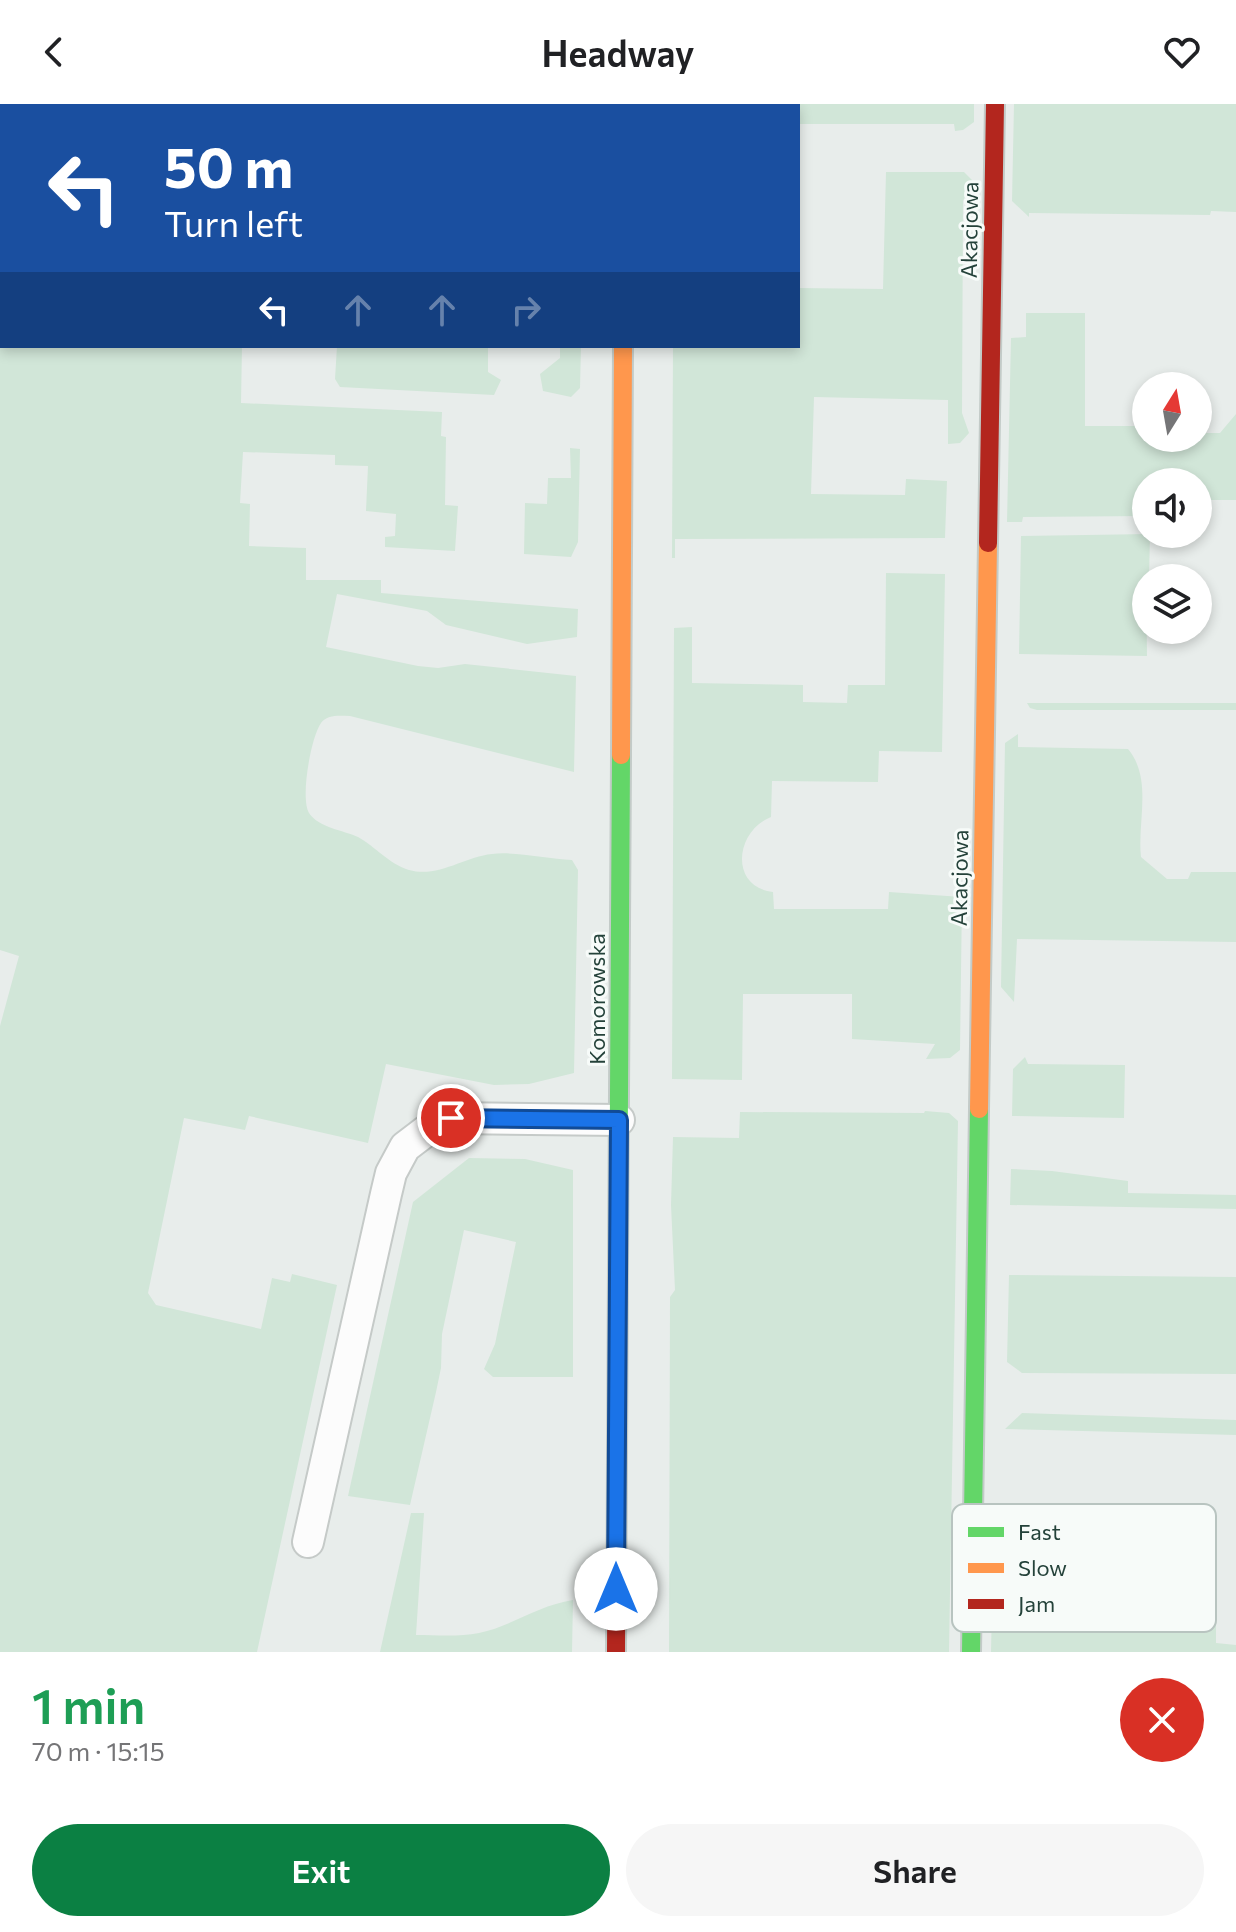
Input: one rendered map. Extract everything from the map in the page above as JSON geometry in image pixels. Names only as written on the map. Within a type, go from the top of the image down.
[{"type":"street","name":"Akacjowa","points":[[973,1504],[995,104]]},
{"type":"street","name":"Komorowska","points":[[616,1652],[623,348]]},
{"type":"street","name":"Akacjowa","points":[[971,1632],[971,1652]]},
{"type":"lane","points":[[308,1542],[391,1173],[405,1147],[451,1118],[619,1120]]},
{"type":"green space","points":[[800,104],[974,104],[974,122],[963,130],[955,131],[954,124],[800,124]]},
{"type":"green space","points":[[1014,104],[1236,104],[1236,212],[1211,211],[1210,215],[1029,213],[1029,217],[1012,201]]},
{"type":"green space","points":[[886,172],[964,172],[973,181],[963,201],[962,413],[969,433],[960,443],[948,444],[948,400],[814,397],[811,494],[905,495],[906,479],[947,481],[945,538],[675,539],[675,558],[672,558],[673,348],[800,348],[800,288],[883,289]]},
{"type":"green space","points":[[1026,313],[1085,313],[1085,426],[1132,426],[1132,452],[1212,452],[1212,433],[1220,433],[1236,414],[1236,500],[1212,500],[1212,468],[1132,468],[1132,516],[1023,517],[1022,522],[1007,522],[1011,338],[1026,337]]},
{"type":"green space","points":[[0,348],[242,348],[241,403],[442,412],[441,436],[446,437],[445,505],[458,506],[455,551],[385,547],[385,537],[395,536],[396,514],[366,511],[368,466],[335,465],[335,455],[243,452],[240,503],[250,504],[249,546],[306,548],[306,580],[381,580],[381,593],[578,609],[577,637],[527,644],[446,625],[427,611],[337,594],[326,647],[418,666],[438,668],[465,664],[576,676],[574,772],[350,716],[334,716],[324,720],[317,730],[308,768],[306,795],[313,818],[358,837],[395,864],[409,870],[441,869],[501,853],[572,860],[578,870],[574,1073],[529,1084],[494,1085],[386,1064],[368,1143],[249,1116],[245,1130],[184,1118],[148,1293],[156,1305],[261,1329],[272,1278],[290,1282],[292,1274],[337,1285],[257,1652],[0,1652],[0,1026],[19,956],[0,950]]},
{"type":"green space","points":[[337,348],[488,348],[488,372],[501,380],[494,395],[340,387],[335,379]]},
{"type":"green space","points":[[560,348],[581,348],[580,388],[571,397],[543,391],[540,374],[560,358]]},
{"type":"green space","points":[[570,448],[580,449],[578,542],[571,557],[524,554],[525,503],[547,504],[548,478],[571,478]]},
{"type":"green space","points":[[1132,534],[1132,548],[1150,548],[1149,564],[1132,564],[1132,644],[1147,644],[1147,656],[1019,654],[1021,536]]},
{"type":"green space","points":[[886,573],[945,574],[942,752],[879,751],[878,782],[772,781],[771,817],[750,834],[742,858],[749,880],[759,888],[773,892],[774,909],[888,909],[889,892],[962,897],[960,1050],[950,1058],[926,1059],[935,1044],[852,1039],[852,994],[743,994],[742,1080],[672,1079],[674,628],[692,627],[692,683],[803,685],[803,702],[847,703],[848,685],[885,685]]},
{"type":"green space","points":[[1027,703],[1236,703],[1236,710],[1037,710]]},
{"type":"green space","points":[[1018,734],[1018,747],[1128,749],[1136,761],[1142,787],[1141,857],[1167,879],[1188,879],[1191,872],[1236,872],[1236,942],[1017,939],[1014,1002],[1001,987],[1005,743]]},
{"type":"green space","points":[[1025,1057],[1028,1064],[1125,1065],[1124,1118],[1012,1116],[1013,1069]]},
{"type":"green space","points":[[740,1112],[949,1113],[958,1121],[949,1652],[669,1652],[670,1297],[675,1290],[671,1205],[673,1137],[739,1138]]},
{"type":"green space","points":[[469,1158],[525,1159],[573,1170],[573,1377],[493,1377],[484,1369],[495,1344],[516,1242],[464,1230],[442,1334],[441,1368],[410,1505],[348,1496],[413,1202]]},
{"type":"green space","points":[[1011,1169],[1128,1181],[1128,1193],[1236,1195],[1236,1209],[1010,1205]]},
{"type":"green space","points":[[1009,1275],[1236,1277],[1236,1374],[1022,1373],[1007,1362]]},
{"type":"green space","points":[[1022,1413],[1236,1420],[1236,1435],[1005,1429]]},
{"type":"green space","points":[[411,1513],[424,1513],[416,1635],[479,1633],[573,1600],[572,1652],[380,1652]]},
{"type":"green space","points":[[991,1632],[1216,1632],[1216,1643],[1236,1645],[1236,1652],[991,1652]]},
{"type":"traffic: fast","points":[[618,1262],[621,755]]},
{"type":"traffic: fast","points":[[973,1504],[979,1109]]},
{"type":"traffic: fast","points":[[971,1632],[971,1652]]},
{"type":"traffic: slow","points":[[621,755],[623,348]]},
{"type":"traffic: slow","points":[[979,1109],[988,543]]},
{"type":"traffic: jam","points":[[988,543],[995,104]]},
{"type":"traffic: jam","points":[[616,1652],[618,1262]]},
{"type":"route","points":[[451,1118],[619,1120],[616,1589]]}]
